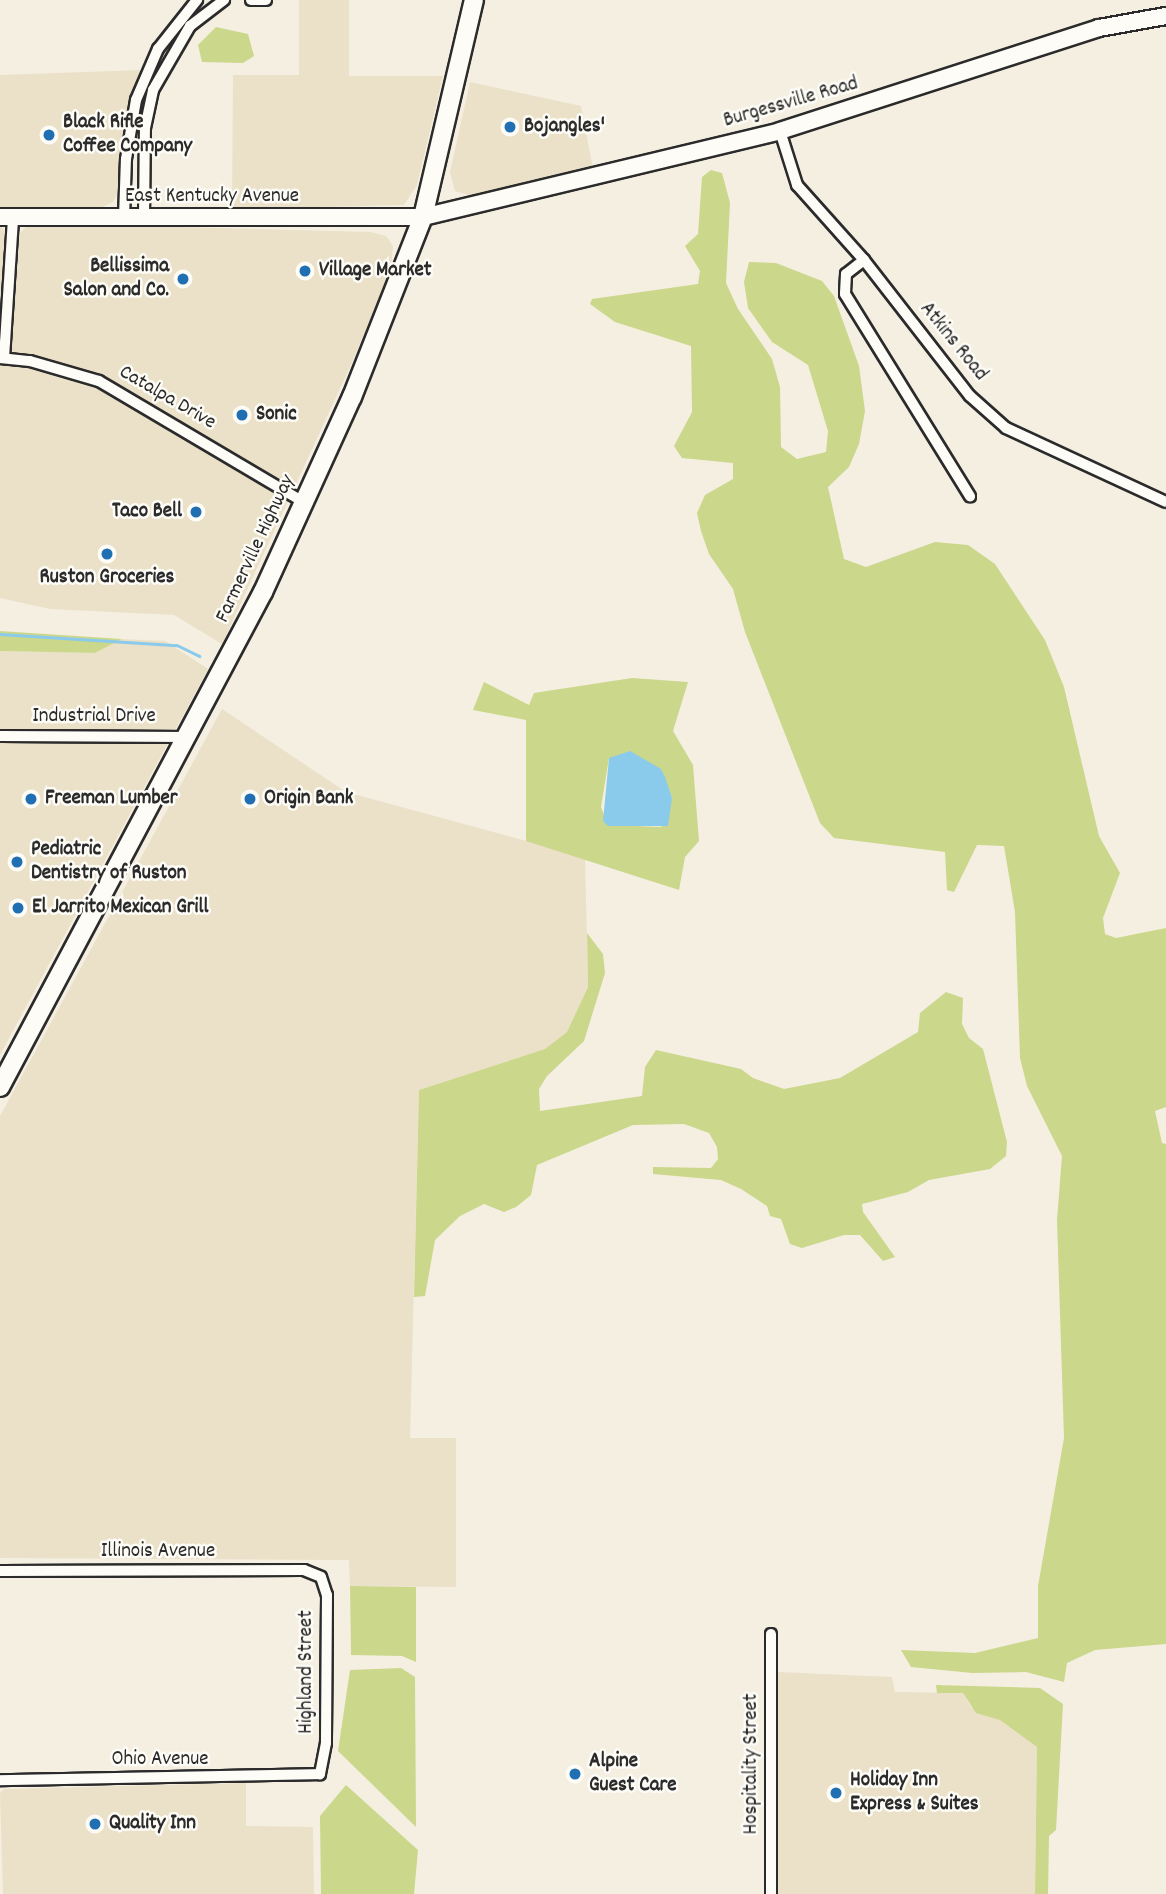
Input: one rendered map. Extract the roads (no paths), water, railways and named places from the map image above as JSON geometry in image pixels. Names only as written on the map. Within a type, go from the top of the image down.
[{"type":"main road","name":"Farmerville Highway","points":[[0,1087],[263,592],[304,502],[423,217],[474,0]]},
{"type":"street","points":[[124,218],[130,127],[146,71],[169,32],[197,0]]},
{"type":"street","points":[[144,218],[145,120],[158,77],[199,16],[225,0]]},
{"type":"street","points":[[251,0],[266,0]]},
{"type":"street","name":"Burgessville Road","points":[[423,217],[780,131],[1099,28],[1166,16]]},
{"type":"street","points":[[146,71],[158,77]]},
{"type":"street","name":"Atkins Road","points":[[780,131],[797,184],[864,260],[970,396],[1006,428],[1166,502]]},
{"type":"street","points":[[2,358],[7,217]]},
{"type":"street","name":"East Kentucky Avenue","points":[[7,217],[423,217]]},
{"type":"street","points":[[864,260],[846,274],[845,294],[971,496]]},
{"type":"street","name":"Catalpa Drive","points":[[2,358],[55,367],[99,381],[304,502]]},
{"type":"street","name":"Industrial Drive","points":[[0,736],[187,737]]},
{"type":"street","name":"Illinois Avenue","points":[[0,1571],[316,1573]]},
{"type":"street","name":"Highland Street","points":[[316,1573],[327,1595],[326,1743],[320,1774]]},
{"type":"street","name":"Hospitality Street","points":[[771,1634],[771,1894]]},
{"type":"street","name":"Ohio Avenue","points":[[0,1780],[320,1774]]},
{"type":"water","points":[[630,751],[661,769],[672,798],[668,826],[608,826],[603,821],[609,758]]},
{"type":"waterway","points":[[0,634],[177,645],[200,656]]},
{"type":"place","name":"Bojangles'","points":[[510,127]]},
{"type":"place","name":"Black Rifle Coffee Company","points":[[49,135]]},
{"type":"place","name":"Village Market","points":[[305,271]]},
{"type":"place","name":"Bellissima Salon and Co.","points":[[183,279]]},
{"type":"place","name":"Sonic","points":[[242,415]]},
{"type":"place","name":"Taco Bell","points":[[196,512]]},
{"type":"place","name":"Ruston Groceries","points":[[107,554]]},
{"type":"place","name":"Freeman Lumber","points":[[31,799]]},
{"type":"place","name":"Origin Bank","points":[[250,799]]},
{"type":"place","name":"Pediatric Dentistry of Ruston","points":[[17,862]]},
{"type":"place","name":"El Jarrito Mexican Grill","points":[[18,908]]},
{"type":"place","name":"Alpine Guest Care","points":[[575,1774]]},
{"type":"place","name":"Holiday Inn Express & Suites","points":[[836,1793]]},
{"type":"place","name":"Quality Inn","points":[[95,1824]]}]
